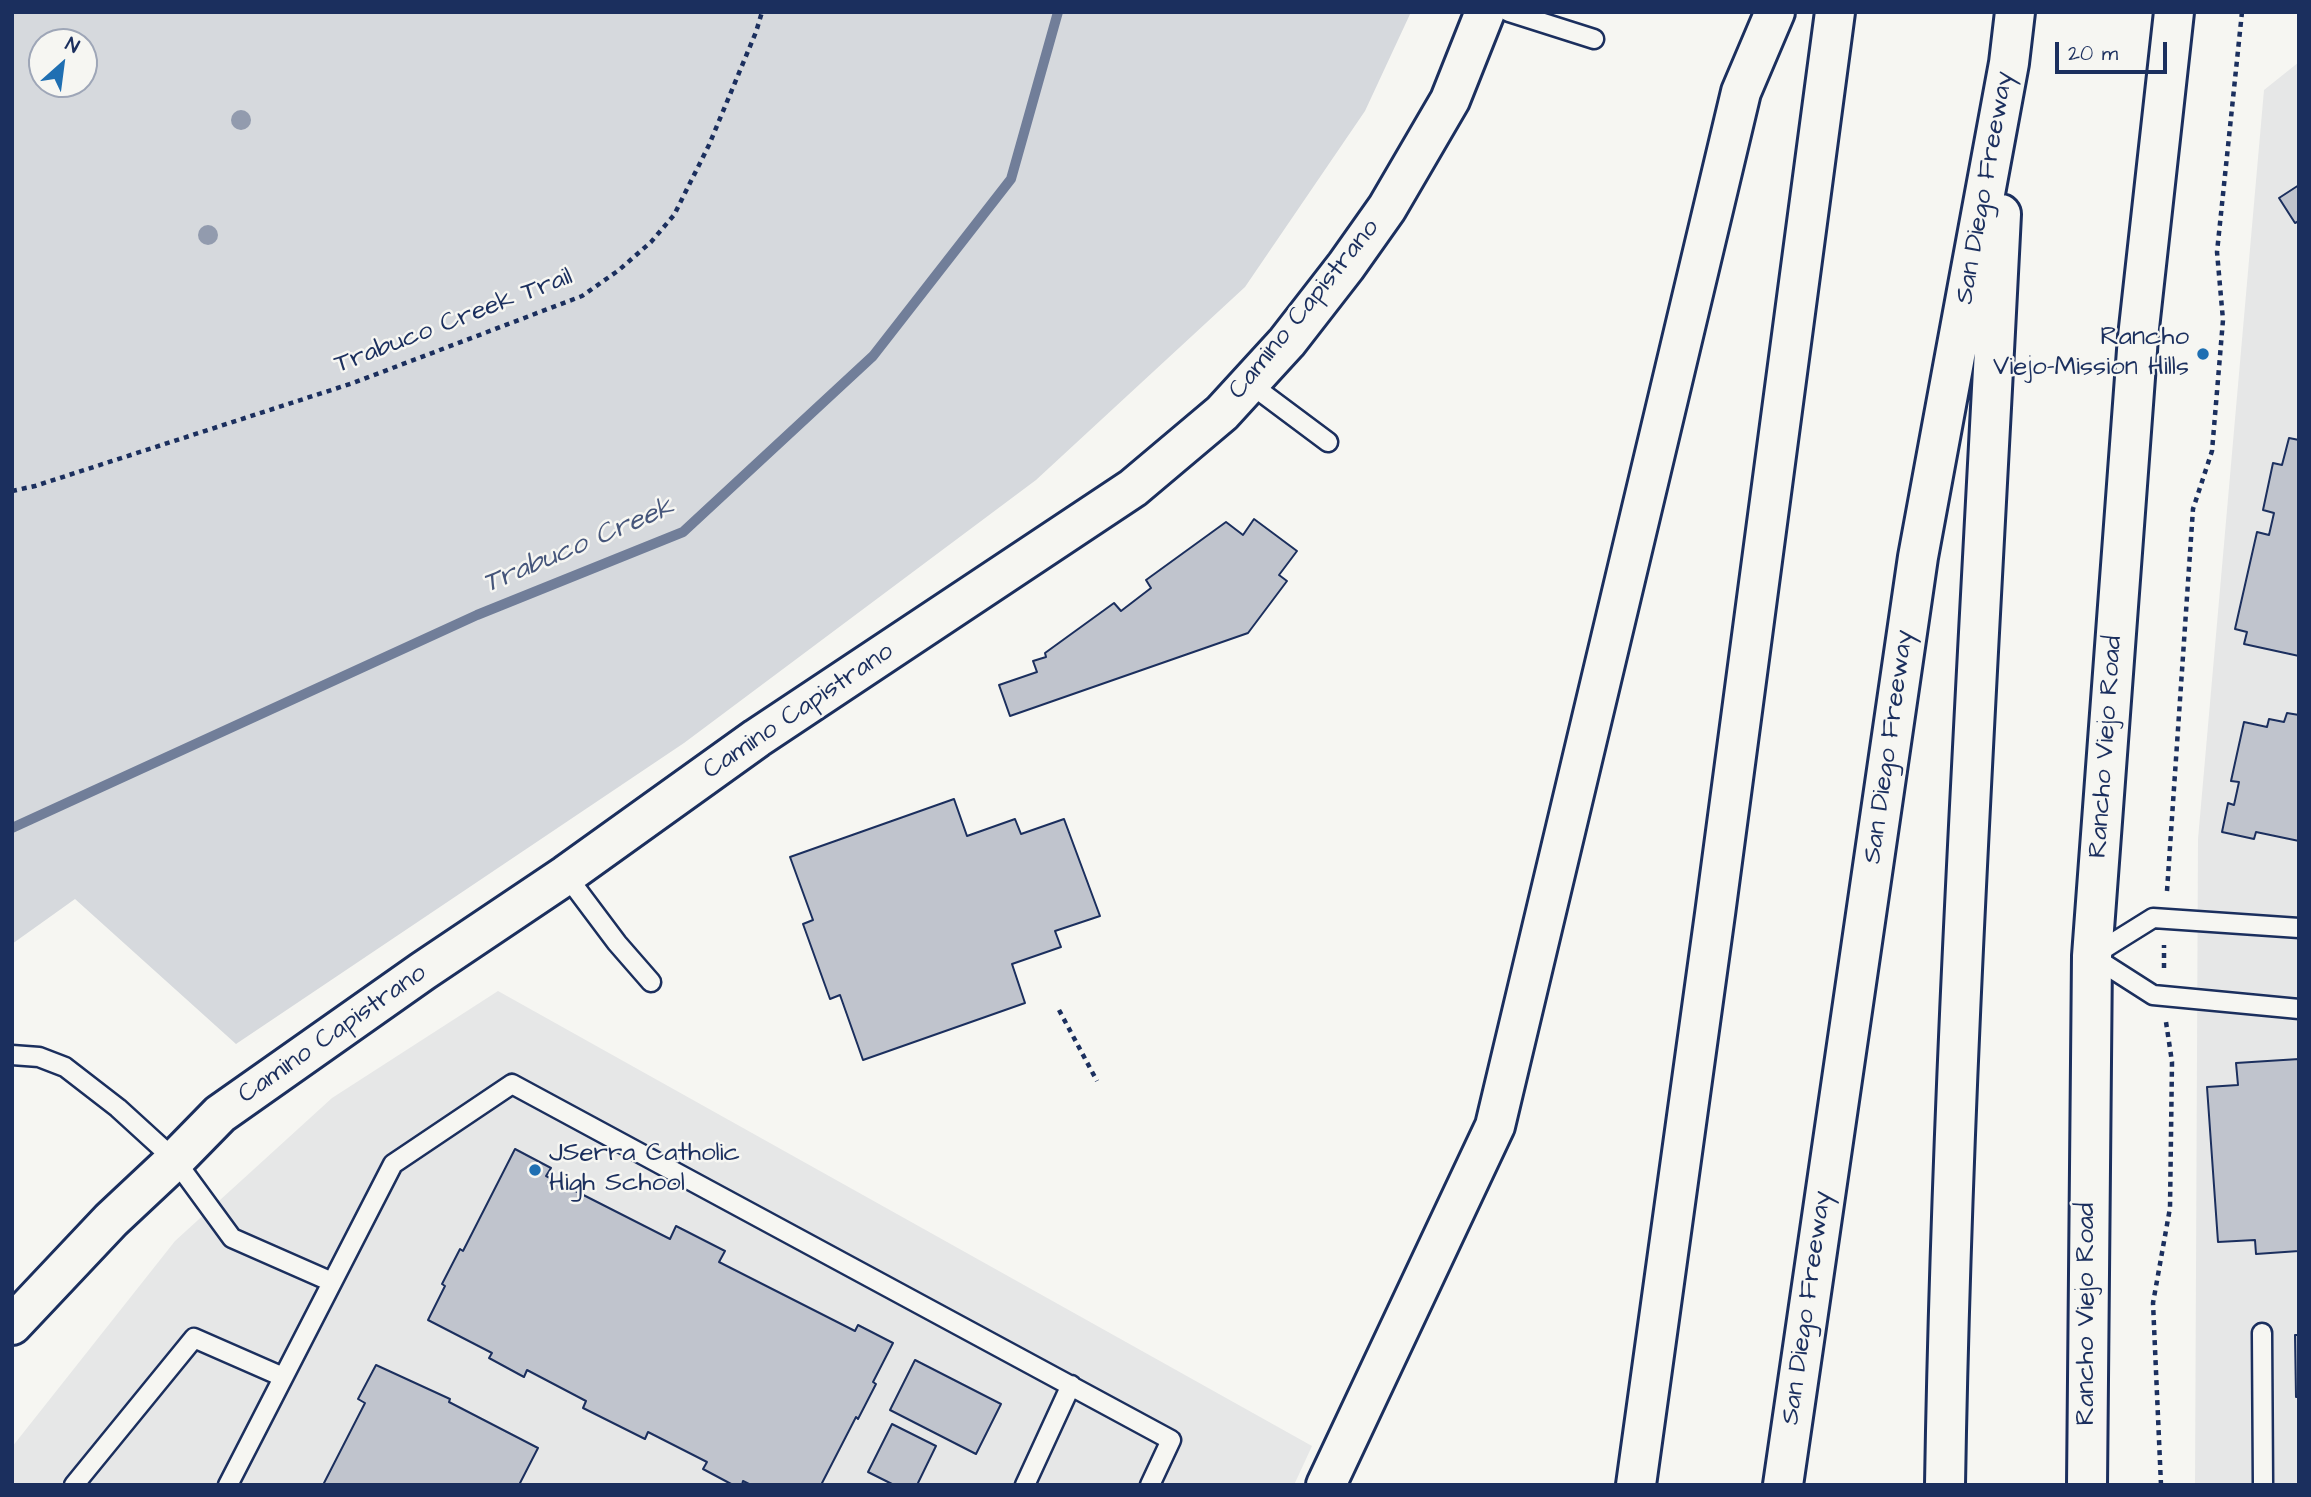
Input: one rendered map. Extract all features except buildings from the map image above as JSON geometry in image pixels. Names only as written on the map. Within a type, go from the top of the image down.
[{"type":"main road","name":"Camino Capistrano","points":[[12,1325],[111,1220],[220,1114],[566,875],[757,738],[1133,488],[1222,413],[1287,342],[1387,208],[1450,100],[1485,12]]},
{"type":"main road","points":[[1326,1485],[1495,1126],[1741,92],[1775,12]]},
{"type":"main road","points":[[1636,1485],[1835,12]]},
{"type":"main road","name":"San Diego Freeway","points":[[1783,1485],[1917,557],[2009,63],[2015,12]]},
{"type":"main road","name":"Rancho Viejo Road","points":[[2087,1485],[2091,956],[2138,337],[2174,12]]},
{"type":"main road","points":[[1945,1485],[1948,1287],[1960,1020],[2009,63]]},
{"type":"lane","points":[[1509,12],[1594,40]]},
{"type":"lane","points":[[1249,383],[1328,442]]},
{"type":"lane","points":[[566,875],[617,943],[651,982]]},
{"type":"lane","points":[[2299,928],[2153,918],[2091,956],[2153,995],[2299,1009]]},
{"type":"lane","points":[[12,1055],[39,1057],[65,1067],[118,1108],[175,1160],[232,1238],[332,1282]]},
{"type":"lane","points":[[228,1485],[393,1164],[512,1084],[1171,1440],[1150,1485]]},
{"type":"lane","points":[[2262,1333],[2263,1485]]},
{"type":"lane","points":[[74,1485],[194,1338],[283,1377]]},
{"type":"lane","points":[[1025,1485],[1071,1385]]},
{"type":"path","name":"Trabuco Creek Trail","points":[[12,491],[35,486],[353,383],[582,296],[630,261],[674,215],[709,145],[756,33],[762,12]]},
{"type":"path","points":[[2161,1485],[2153,1303],[2170,1208],[2172,1062],[2163,996],[2165,919],[2193,509],[2212,451],[2223,320],[2217,252],[2242,12]]},
{"type":"path","points":[[1059,1010],[1097,1080]]},
{"type":"shaded area","points":[[12,12],[1411,12],[1365,111],[1245,287],[1036,480],[684,743],[236,1044],[75,899],[12,944]]},
{"type":"shaded area","points":[[2299,62],[2299,1485],[2195,1485],[2198,839],[2264,90]]},
{"type":"shaded area","name":"JSerra Catholic High School","points":[[498,991],[1312,1446],[1294,1485],[12,1485],[12,1447],[175,1241],[332,1098]]},
{"type":"waterway","name":"Trabuco Creek","points":[[12,828],[477,615],[683,532],[873,356],[1011,179],[1058,12]]},
{"type":"place","name":"Rancho Viejo-Mission Hills","points":[[2203,354]]},
{"type":"place","name":"JSerra Catholic High School","points":[[535,1170]]}]
